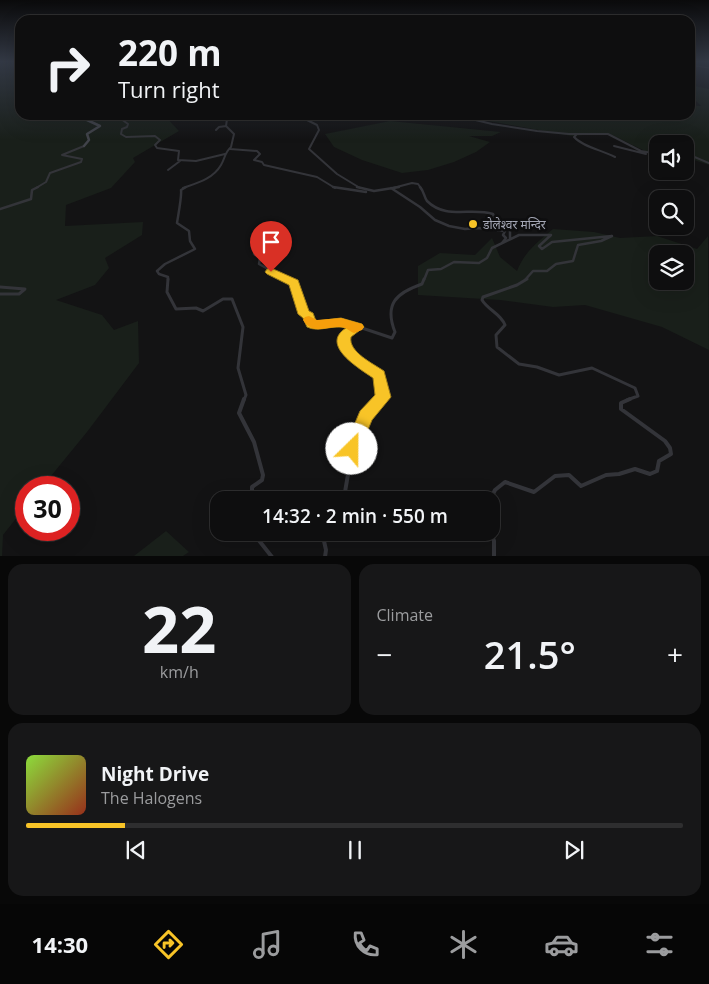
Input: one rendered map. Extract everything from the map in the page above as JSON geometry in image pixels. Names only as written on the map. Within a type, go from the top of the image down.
[{"type":"main road","points":[[84,146],[89,140],[88,134],[100,126],[87,120]]},
{"type":"street","points":[[123,120],[128,124],[127,127],[122,129],[121,134],[126,137],[155,136],[160,140],[155,146],[178,150],[180,154],[178,159],[180,161]]},
{"type":"street","points":[[225,120],[226,126],[234,133],[230,149],[225,154],[221,165],[213,175],[181,190],[182,195],[179,201],[180,208],[177,223],[189,231],[190,241],[195,249],[181,258],[163,265],[157,271],[159,274],[168,277],[167,292],[176,309],[196,308],[204,311],[222,299],[232,299],[235,304],[243,327],[238,368],[246,395],[239,414],[254,442],[263,475],[262,480],[252,487],[252,491]]},
{"type":"street","points":[[307,120],[317,125],[319,130],[309,150],[338,176],[363,189],[373,191]]},
{"type":"street","points":[[479,120],[512,127],[578,134],[608,134],[640,151],[649,152]]},
{"type":"street","points":[[216,130],[219,127],[226,126]]},
{"type":"street","points":[[578,134],[574,137],[580,144],[599,149],[616,157]]},
{"type":"street","points":[[0,209],[20,204],[30,199],[32,190],[46,182],[50,173],[81,162],[82,158],[62,155],[84,146]]},
{"type":"street","points":[[614,146],[639,153],[649,153]]},
{"type":"street","points":[[230,149],[260,152],[259,157],[254,160],[268,166],[317,177],[334,188],[373,191],[412,183],[418,184],[423,190],[426,200],[446,213],[456,214],[479,210],[490,212],[495,216],[496,222],[510,228],[508,236],[510,238]]},
{"type":"street","points":[[168,170],[180,161],[196,161],[225,154]]},
{"type":"street","points":[[694,156],[709,163]]},
{"type":"street","points":[[389,188],[396,190],[435,220],[449,226],[465,230],[478,228],[505,231],[504,235],[506,238],[502,243]]},
{"type":"street","points":[[254,254],[260,258],[259,264],[281,278],[294,283],[302,310],[308,316],[311,324],[341,322],[392,338],[395,332],[389,315],[391,309],[405,291],[425,281],[428,270],[445,268],[454,262],[479,263],[488,258],[492,248],[510,238],[523,234],[552,235],[546,238],[539,246],[542,249],[552,242],[612,236],[599,241],[590,241],[578,245],[573,261],[556,264],[547,271],[533,271],[522,284],[492,292],[483,297],[482,300],[485,305],[503,320],[505,325],[496,335],[497,347],[519,364],[537,367],[559,375],[592,368],[635,388],[638,396],[622,403],[621,409],[665,442],[670,448],[671,454],[659,461],[657,471],[650,474],[635,469],[619,474],[606,475],[581,486],[569,475],[555,476],[534,492],[505,482],[494,491]]},
{"type":"street","points":[[0,287],[25,289],[19,294],[0,294]]},
{"type":"street","points":[[346,491],[352,449],[362,423],[383,397],[379,375],[351,355],[343,341],[345,335],[357,327]]},
{"type":"street","points":[[260,541],[272,556]]},
{"type":"street","points":[[324,541],[325,556]]},
{"type":"street","points":[[494,541],[494,556]]},
{"type":"shaded area","points":[[0,88],[15,88],[15,120],[169,120],[179,131],[133,158],[135,162],[111,188],[66,205],[65,226],[143,222],[142,235],[105,258],[109,268],[95,285],[56,300],[102,315],[114,330],[138,321],[139,363],[51,476],[15,476],[15,520],[3,535],[2,556],[0,556]]},
{"type":"shaded area","points":[[695,88],[709,89],[709,165],[694,160],[694,135],[649,135],[649,153],[608,133],[572,136],[483,120],[695,120],[695,105],[701,106],[695,100]]},
{"type":"shaded area","points":[[390,121],[501,132],[492,136],[469,136],[490,142],[476,152],[454,162],[428,170],[402,173],[362,160],[334,147],[325,134]]},
{"type":"shaded area","points":[[553,229],[594,232],[620,238],[657,236],[685,245],[649,245],[649,290],[694,290],[694,248],[697,249],[708,236],[709,350],[662,327],[585,305],[553,307],[500,300],[418,295],[418,266],[440,253],[475,255],[492,238],[500,257],[517,271],[520,264],[537,243]]},
{"type":"shaded area","points":[[166,531],[189,552],[183,556],[134,556]]},
{"type":"slow traffic","points":[[309,320],[314,325],[341,322],[357,327],[354,328]]},
{"type":"place","name":"डोलेश्‍वर मन्दिर","points":[[473,224]]},
{"type":"route","points":[[271,272],[294,283],[302,310],[308,316],[311,324],[341,322],[357,327],[345,335],[343,341],[346,348],[351,355],[362,361],[379,375],[383,397],[366,416],[352,449]]}]
